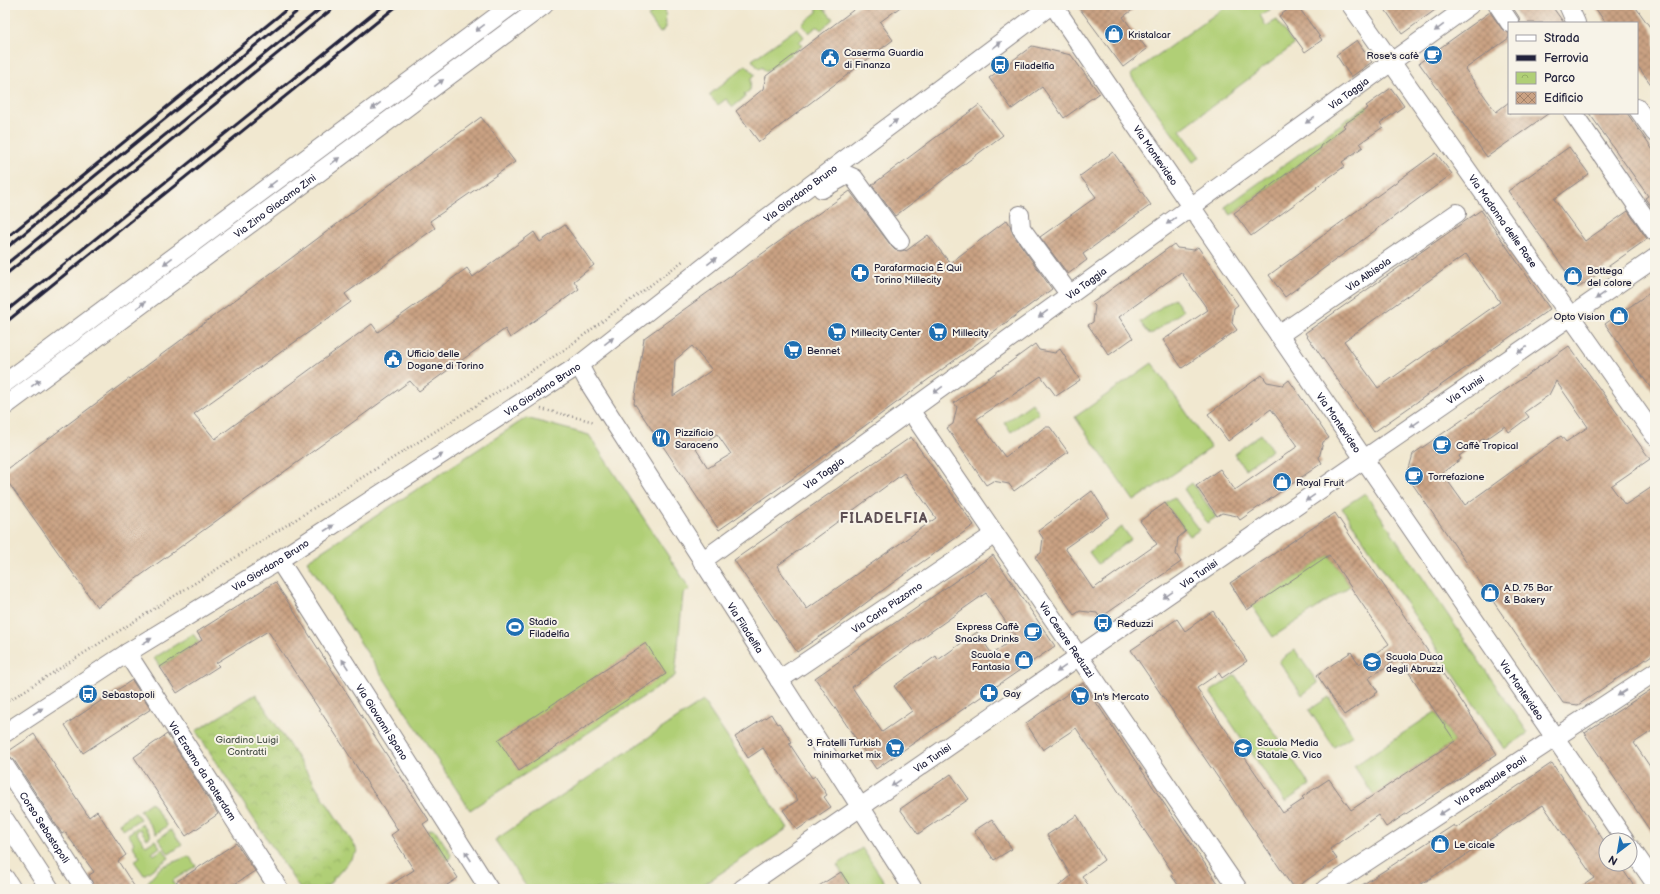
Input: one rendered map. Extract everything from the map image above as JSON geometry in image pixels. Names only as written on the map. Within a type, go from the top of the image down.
[{"type":"street","name":"Via Zino Giacomo Zini","points":[[5,383],[512,5]]},
{"type":"street","name":"Via Zino Giacomo Zini","points":[[5,406],[544,5]]},
{"type":"street","name":"Via Giordano Bruno","points":[[5,733],[126,653],[279,560],[579,366],[796,196],[1052,5]]},
{"type":"street","name":"Via Montevideo","points":[[1052,5],[1620,832]]},
{"type":"street","name":"Via Madonna delle Rose","points":[[1351,5],[1655,436]]},
{"type":"street","name":"Via Taggia","points":[[702,560],[1470,5]]},
{"type":"street","points":[[1498,5],[1509,22]]},
{"type":"street","points":[[1568,5],[1576,22]]},
{"type":"street","points":[[1638,109],[1655,133]]},
{"type":"street","points":[[1574,114],[1655,232]]},
{"type":"street","points":[[796,196],[813,194],[847,175],[854,178],[902,240],[858,176],[858,167],[874,137]]},
{"type":"street","name":"Via Albisola","points":[[1279,335],[1457,213]]},
{"type":"street","points":[[1020,215],[1022,228],[1070,295]]},
{"type":"street","name":"Via Tunisi","points":[[742,889],[1365,460],[1655,258]]},
{"type":"street","name":"Via Filadelfia","points":[[579,366],[586,380],[913,889]]},
{"type":"street","name":"Via Cesare Reduzzi","points":[[910,410],[1238,889]]},
{"type":"street","name":"Via Carlo Pizzorno","points":[[779,680],[995,534]]},
{"type":"street","name":"Via Giovanni Spano","points":[[279,560],[484,887]]},
{"type":"street","name":"Via Erasmo da Rotterdam","points":[[126,653],[279,889]]},
{"type":"street","name":"Via Pasquale Paoli","points":[[1325,889],[1655,672]]},
{"type":"street","name":"Corso Sebastopoli","points":[[5,766],[85,889]]},
{"type":"street","points":[[5,820],[50,889]]},
{"type":"street","points":[[1638,859],[1655,883]]},
{"type":"street","points":[[5,878],[12,889]]},
{"type":"path","points":[[5,703],[564,350],[690,256]]},
{"type":"path","points":[[528,398],[538,408],[596,422]]},
{"type":"green space","points":[[662,5],[665,5],[666,28],[660,33],[648,16]]},
{"type":"green space","points":[[817,5],[821,5],[833,19],[821,30],[817,26],[809,33],[802,24],[817,12]]},
{"type":"green space","points":[[1228,5],[1267,5],[1270,10],[1260,15],[1266,26],[1277,20],[1294,45],[1180,130],[1200,157],[1193,162],[1130,75]]},
{"type":"green space","points":[[797,28],[804,37],[799,42],[802,46],[766,72],[762,67],[759,69],[752,60]]},
{"type":"green space","points":[[746,65],[755,75],[751,78],[750,90],[744,95],[745,97],[733,107],[726,99],[718,105],[709,95]]},
{"type":"green space","points":[[1366,106],[1368,108],[1344,125],[1345,127],[1320,146],[1321,148],[1231,215],[1225,207]]},
{"type":"green space","points":[[1174,298],[1183,311],[1150,335],[1140,322]]},
{"type":"green space","points":[[1152,363],[1211,448],[1134,501],[1075,417]]},
{"type":"green space","points":[[1032,403],[1039,413],[1011,432],[1004,423]]},
{"type":"green space","name":"Stadio Filadelfia","points":[[526,418],[589,435],[690,589],[683,594],[675,676],[470,810],[307,561]]},
{"type":"green space","points":[[1261,434],[1272,450],[1245,469],[1234,454]]},
{"type":"green space","points":[[1192,483],[1216,517],[1207,523],[1184,489]]},
{"type":"green space","points":[[1365,493],[1528,733],[1504,749],[1342,508]]},
{"type":"green space","points":[[1174,497],[1199,530],[1190,536],[1165,503]]},
{"type":"green space","points":[[1122,527],[1131,539],[1098,564],[1089,552]]},
{"type":"green space","points":[[1329,555],[1350,586],[1273,637],[1252,606]]},
{"type":"green space","points":[[193,634],[199,642],[160,667],[154,658]]},
{"type":"green space","points":[[1295,650],[1318,683],[1302,695],[1279,661]]},
{"type":"green space","points":[[1235,675],[1310,785],[1285,802],[1210,692]]},
{"type":"green space","name":"Giardino Luigi Contratti","points":[[256,694],[358,851],[325,889],[300,889],[196,731]]},
{"type":"green space","points":[[1329,697],[1353,735],[1334,747],[1309,710]]},
{"type":"green space","points":[[703,701],[788,828],[697,889],[528,889],[495,840]]},
{"type":"green space","points":[[1435,712],[1455,741],[1374,796],[1354,766]]},
{"type":"green space","points":[[151,802],[167,826],[156,834],[140,810]]},
{"type":"green space","points":[[135,812],[140,819],[123,830],[119,823]]},
{"type":"green space","points":[[142,824],[151,836],[147,839],[140,829],[136,832],[146,846],[155,840],[160,847],[152,853],[154,855],[163,849],[169,858],[144,875],[134,861],[140,857],[132,845],[134,843],[128,834]]},
{"type":"green space","points":[[431,829],[436,831],[451,854],[450,858],[447,860],[428,831]]},
{"type":"green space","points":[[171,830],[182,845],[169,854],[158,839]]},
{"type":"green space","points":[[862,848],[889,889],[852,889],[837,865]]},
{"type":"green space","points":[[189,856],[196,866],[172,881],[177,889],[152,889],[147,883],[161,867]]},
{"type":"building","name":"Caserma Guardia di Finanza","points":[[860,5],[903,5],[880,22],[893,40],[759,142],[736,111],[763,89],[766,76]]},
{"type":"building","points":[[1077,5],[1139,5],[1123,17],[1147,49],[1123,67]]},
{"type":"building","points":[[1297,5],[1322,40],[1305,52],[1279,16]]},
{"type":"building","points":[[1382,5],[1442,5],[1402,34]]},
{"type":"building","points":[[1511,5],[1551,5],[1563,22],[1520,22],[1519,17]]},
{"type":"building","points":[[1593,5],[1634,5],[1655,34],[1655,90],[1638,66],[1638,22],[1605,22]]},
{"type":"building","points":[[1490,12],[1502,29],[1508,32],[1508,39],[1465,69],[1496,112],[1508,103],[1508,114],[1548,114],[1487,157],[1419,63]]},
{"type":"building","points":[[1357,40],[1372,62],[1351,77],[1336,55]]},
{"type":"building","points":[[1032,46],[1071,55],[1099,93],[1064,118],[1042,87],[1012,109],[989,78]]},
{"type":"building","points":[[1391,88],[1404,106],[1380,123],[1383,127],[1360,143],[1363,147],[1342,162],[1345,166],[1251,236],[1234,213],[1321,148],[1320,146],[1345,127],[1343,125],[1368,108],[1366,106]]},
{"type":"building","points":[[979,105],[1003,135],[895,216],[872,185]]},
{"type":"building","points":[[1590,114],[1628,114],[1655,153],[1655,213],[1645,198],[1648,196]]},
{"type":"building","name":"Ufficio delle Dogane di Torino","points":[[481,117],[515,162],[430,221],[435,228],[345,294],[351,302],[194,414],[215,439],[372,324],[378,332],[467,268],[473,277],[534,232],[540,242],[565,225],[594,265],[574,281],[579,289],[510,338],[505,329],[419,391],[410,381],[97,607],[5,478],[5,471]]},
{"type":"building","points":[[1569,147],[1589,174],[1554,199],[1585,241],[1628,211],[1647,239],[1578,288],[1508,191]]},
{"type":"building","points":[[1113,152],[1151,205],[1083,254],[1087,260],[1068,274],[1040,237],[1096,197],[1080,176]]},
{"type":"building","points":[[1436,153],[1452,174],[1285,297],[1269,275]]},
{"type":"building","name":"Millecity Center","points":[[850,191],[895,250],[906,251],[928,235],[950,263],[1007,220],[1013,234],[1052,289],[799,474],[719,530],[634,403],[644,338]],"holes":[[[692,346],[712,370],[673,396],[675,360]],[[717,434],[731,454],[708,468],[696,449]]]},
{"type":"building","points":[[1481,210],[1550,309],[1374,432],[1305,333]],"holes":[[[1466,254],[1500,302],[1378,388],[1344,341]]]},
{"type":"building","points":[[1174,244],[1177,248],[1194,250],[1198,247],[1238,305],[1234,308],[1232,323],[1237,330],[1182,368],[1163,340],[1208,310],[1181,272],[1119,317],[1133,338],[1109,355],[1088,325],[1093,322],[1095,306],[1092,303]]},
{"type":"building","points":[[1655,289],[1655,394],[1605,324]]},
{"type":"building","points":[[1035,344],[1039,350],[1055,353],[1060,349],[1080,380],[1056,396],[1041,376],[977,419],[1005,457],[1045,427],[1050,427],[1068,452],[1014,491],[1009,484],[993,481],[986,485],[947,428],[953,424],[957,407],[954,403]]},
{"type":"building","points":[[1569,346],[1650,459],[1611,486],[1625,505],[1655,485],[1655,653],[1578,705],[1563,703],[1407,476],[1413,454]],"holes":[[[1556,381],[1588,427],[1566,442],[1561,436],[1465,505],[1442,473],[1461,459],[1459,456],[1484,438],[1485,440],[1505,426],[1509,432],[1529,417],[1525,412],[1549,395]]]},
{"type":"building","points":[[1262,375],[1267,382],[1283,385],[1289,380],[1329,438],[1323,442],[1319,458],[1322,463],[1240,520],[1237,516],[1222,513],[1217,516],[1196,486],[1220,469],[1235,490],[1298,446],[1271,409],[1228,441],[1208,414]]},
{"type":"building","points":[[911,437],[974,525],[834,627],[797,652],[734,560]],"holes":[[[904,473],[936,518],[807,609],[777,566]]]},
{"type":"building","points":[[1092,491],[1109,517],[1065,548],[1093,589],[1157,544],[1140,521],[1165,503],[1186,531],[1178,538],[1176,554],[1181,562],[1100,618],[1097,613],[1080,611],[1074,615],[1035,557],[1041,553],[1043,538],[1038,531]]},
{"type":"building","points":[[1335,513],[1497,754],[1386,827],[1378,815],[1330,849],[1337,859],[1294,889],[1131,650],[1177,619],[1185,631],[1213,611],[1247,661],[1222,678],[1219,673],[1197,688],[1283,813],[1304,799],[1302,797],[1329,779],[1351,810],[1455,741],[1399,658],[1369,678],[1378,692],[1344,715],[1317,675],[1351,652],[1359,664],[1389,644],[1329,555],[1247,610],[1230,583]]},
{"type":"building","points":[[993,555],[1055,646],[876,769],[815,678]],"holes":[[[986,593],[1016,637],[992,654],[977,632],[938,660],[936,656],[894,686],[912,711],[882,732],[852,687]]]},
{"type":"building","points":[[275,582],[429,820],[423,824],[458,878],[441,889],[384,889],[414,870],[391,835],[398,830],[268,631],[216,663],[219,666],[177,693],[160,667],[202,640],[197,632]]},
{"type":"building","points":[[646,643],[666,674],[519,771],[498,740]]},
{"type":"building","points":[[132,680],[151,709],[83,753],[65,725]]},
{"type":"building","points":[[1083,683],[1222,889],[1181,889],[1171,875],[1173,873],[1076,728],[1043,750],[1026,723]]},
{"type":"building","points":[[1655,687],[1655,729],[1634,743],[1655,774],[1655,838],[1584,733]]},
{"type":"building","points":[[771,714],[792,742],[789,743],[812,778],[815,776],[827,795],[824,797],[831,807],[797,830],[783,810],[798,800],[763,748],[748,758],[735,737]]},
{"type":"building","points":[[34,734],[89,817],[97,811],[126,855],[118,861],[136,889],[95,889],[89,875],[94,872],[65,832],[62,834],[14,760],[6,753]]},
{"type":"building","points":[[167,734],[218,814],[186,836],[134,757]]},
{"type":"building","points":[[1552,763],[1598,832],[1598,872],[1624,872],[1636,889],[1578,889],[1594,878],[1543,805],[1414,889],[1356,889],[1454,825],[1456,828]]},
{"type":"building","points":[[951,774],[969,799],[918,834],[900,809]]},
{"type":"building","points":[[1077,815],[1104,860],[1082,876],[1091,889],[1055,889],[1071,876],[1047,835]]},
{"type":"building","points":[[992,819],[1012,849],[994,860],[974,831]]},
{"type":"building","points":[[236,843],[255,871],[227,889],[181,889],[176,882]]},
{"type":"building","points":[[841,872],[852,889],[814,889]]},
{"type":"railway","points":[[5,239],[292,5]]},
{"type":"railway","points":[[5,249],[305,5]]},
{"type":"railway","points":[[5,265],[325,5]]},
{"type":"railway","points":[[5,275],[337,5]]},
{"type":"railway","points":[[5,312],[384,5]]},
{"type":"railway","points":[[5,323],[398,5]]},
{"type":"place","name":"Kristalcar","points":[[1114,34]]},
{"type":"place","name":"Rose's cafè","points":[[1433,55]]},
{"type":"place","name":"Caserma Guardia di Finanza","points":[[830,58]]},
{"type":"place","name":"Filadelfia","points":[[1000,65]]},
{"type":"place","name":"Parafarmacia È Qui Torino Millecity","points":[[860,273]]},
{"type":"place","name":"Bottega del colore","points":[[1573,276]]},
{"type":"place","name":"Opto Vision","points":[[1619,316]]},
{"type":"place","name":"Millecity Center","points":[[837,332]]},
{"type":"place","name":"Millecity","points":[[938,332]]},
{"type":"place","name":"Bennet","points":[[793,350]]},
{"type":"place","name":"Ufficio delle Dogane di Torino","points":[[393,359]]},
{"type":"place","name":"Pizzificio Saraceno","points":[[661,438]]},
{"type":"place","name":"Caffè Tropical","points":[[1442,445]]},
{"type":"place","name":"Torrefazione","points":[[1414,476]]},
{"type":"place","name":"Royal Fruit","points":[[1282,482]]},
{"type":"place","name":"A.D. 75 Bar & Bakery","points":[[1490,593]]},
{"type":"place","name":"Reduzzi","points":[[1103,623]]},
{"type":"place","name":"Stadio Filadelfia","points":[[515,627]]},
{"type":"place","name":"Express Caffè Snacks Drinks","points":[[1033,632]]},
{"type":"place","name":"Scuola e Fantasia","points":[[1024,660]]},
{"type":"place","name":"Scuola Duca degli Abruzzi","points":[[1372,662]]},
{"type":"place","name":"Gay","points":[[989,693]]},
{"type":"place","name":"Sebastopoli","points":[[88,694]]},
{"type":"place","name":"In's Mercato","points":[[1080,696]]},
{"type":"place","name":"3 Fratelli Turkish minimarket mix","points":[[895,748]]},
{"type":"place","name":"Scuola Media Statale G. Vico","points":[[1243,748]]},
{"type":"place","name":"Le cicale","points":[[1440,844]]},
{"type":"district","name":"FILADELFIA","points":[[884,518]]}]
